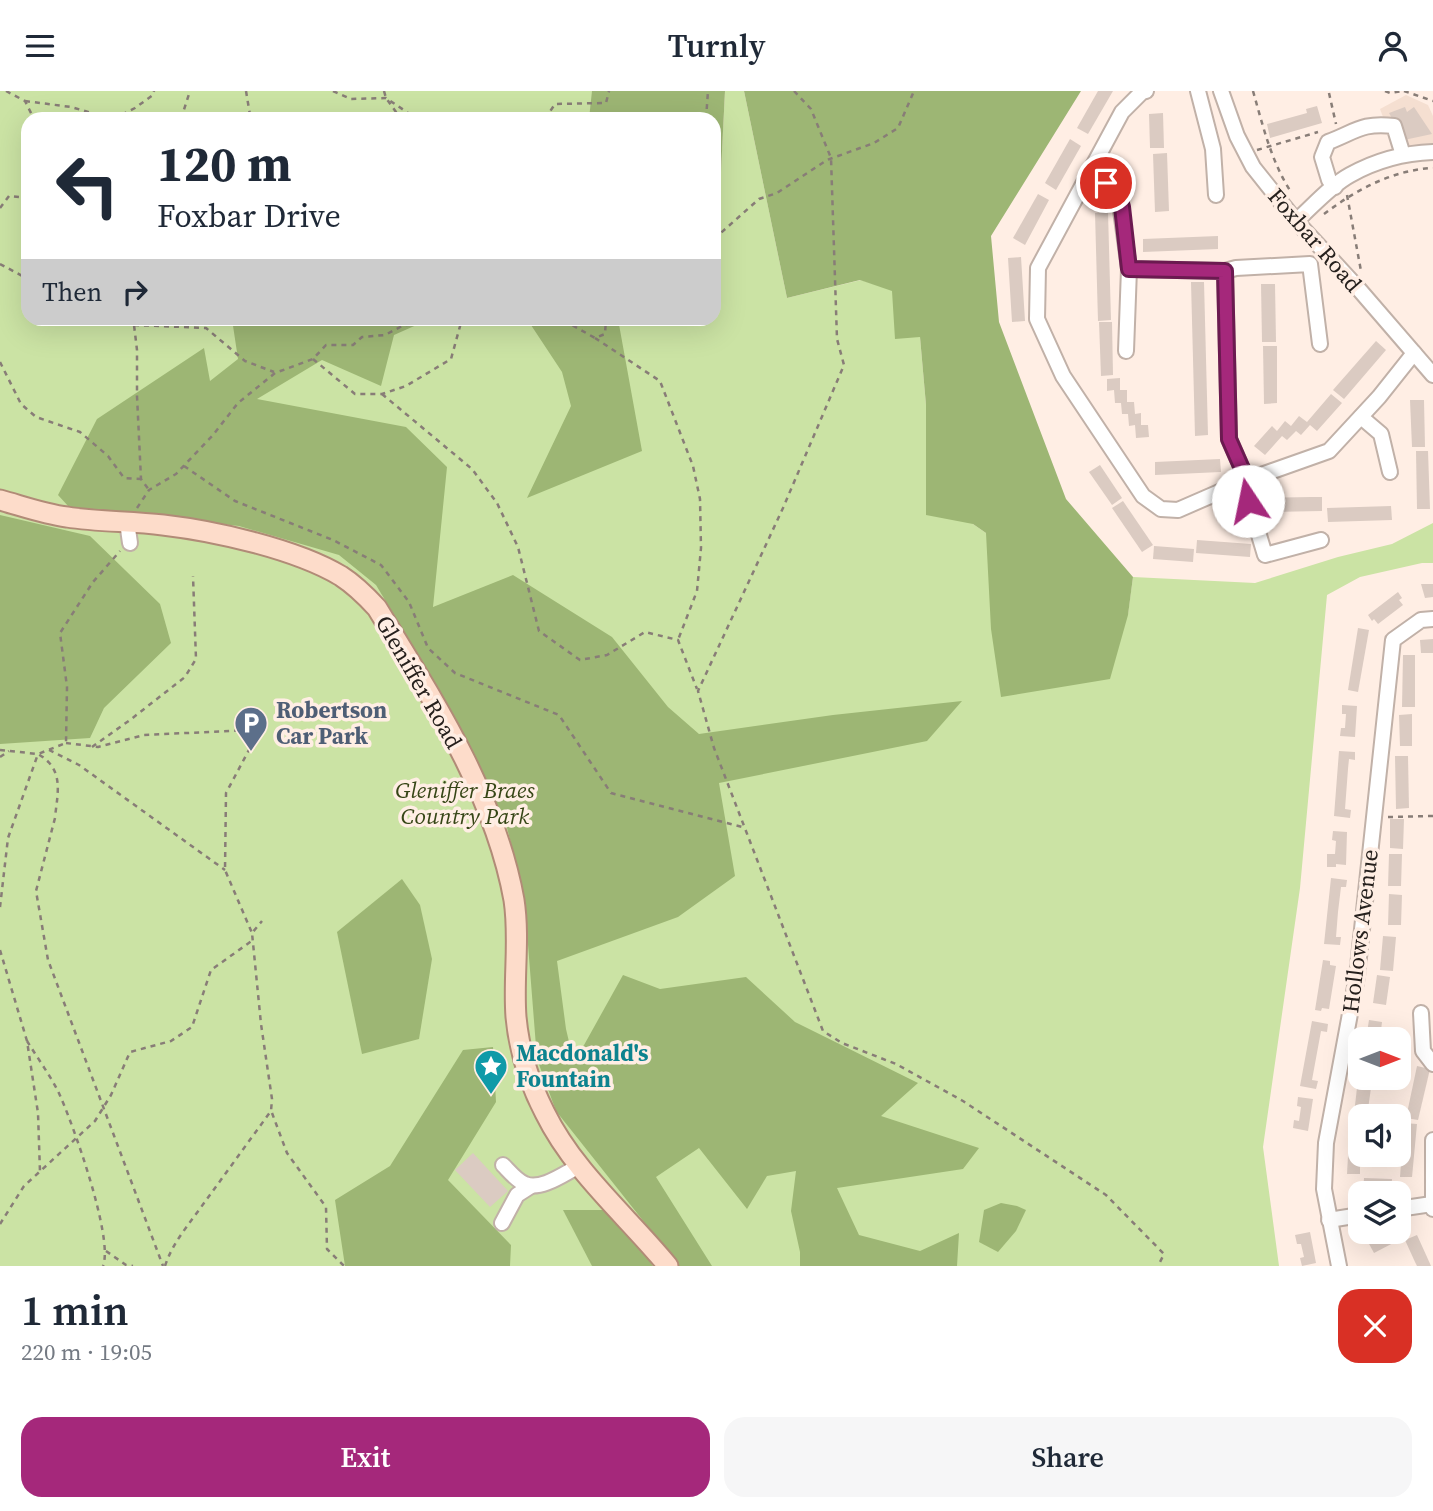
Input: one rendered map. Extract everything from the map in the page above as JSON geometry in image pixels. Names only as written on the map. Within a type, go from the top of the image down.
[{"type":"main road","name":"Gleniffer Road","points":[[0,500],[65,517],[202,531],[298,557],[342,577],[377,608],[470,770],[490,817],[514,901],[517,932],[516,1017],[521,1048],[530,1080],[545,1115],[579,1166],[668,1266]]},
{"type":"street","points":[[1146,91],[1122,112],[1038,268],[1037,319],[1063,376],[1143,496],[1161,509],[1178,510],[1245,481],[1329,451],[1414,353]]},
{"type":"street","points":[[1198,91],[1211,140],[1216,195]]},
{"type":"street","name":"Foxbar Road","points":[[1221,91],[1237,136],[1253,167],[1300,217],[1433,375]]},
{"type":"street","points":[[1335,187],[1329,180],[1322,157],[1328,142],[1341,131],[1375,124],[1394,126],[1403,155]]},
{"type":"street","points":[[1300,217],[1348,176],[1403,155],[1433,152]]},
{"type":"street","points":[[1089,172],[1119,196],[1129,269],[1126,352]]},
{"type":"street","points":[[1129,269],[1225,271],[1310,264],[1320,344]]},
{"type":"street","points":[[1225,271],[1229,439],[1245,481],[1265,555],[1321,540]]},
{"type":"street","points":[[1361,417],[1381,434],[1390,472]]},
{"type":"street","points":[[127,522],[130,543]]},
{"type":"street","name":"Hollows Avenue","points":[[1339,1266],[1324,1189],[1326,1143],[1357,976],[1393,640],[1421,620],[1433,619]]},
{"type":"street","points":[[1421,1013],[1423,1051],[1433,1064]]},
{"type":"street","points":[[1411,1208],[1432,1206],[1433,1140]]},
{"type":"street","points":[[503,1165],[523,1184],[531,1186],[539,1185],[579,1166]]},
{"type":"street","points":[[502,1223],[517,1195],[531,1186]]},
{"type":"street","points":[[1329,1220],[1348,1217]]},
{"type":"path","points":[[6,91],[25,101],[88,112]]},
{"type":"path","points":[[127,112],[152,95],[153,91]]},
{"type":"path","points":[[183,112],[190,91]]},
{"type":"path","points":[[247,91],[250,112]]},
{"type":"path","points":[[333,91],[351,99],[386,98],[406,112]]},
{"type":"path","points":[[384,91],[396,112]]},
{"type":"path","points":[[550,112],[555,104],[606,103],[609,91]]},
{"type":"path","points":[[706,112],[708,91]]},
{"type":"path","points":[[698,691],[783,508],[844,365],[837,339],[831,158],[811,109],[794,91]]},
{"type":"path","points":[[721,233],[759,199],[777,193],[831,158],[874,143],[898,128],[914,91]]},
{"type":"path","points":[[1253,91],[1269,146],[1300,217],[1322,215],[1369,184],[1399,174],[1433,168]]},
{"type":"path","points":[[1385,91],[1403,91],[1433,101]]},
{"type":"path","points":[[1246,154],[1269,146],[1341,131],[1329,93]]},
{"type":"path","points":[[25,101],[30,112]]},
{"type":"path","points":[[1348,176],[1347,197],[1362,279],[1357,287]]},
{"type":"path","points":[[0,208],[9,197],[21,198]]},
{"type":"path","points":[[0,264],[21,275]]},
{"type":"path","points":[[134,326],[141,479],[149,490]]},
{"type":"path","points":[[158,326],[206,328],[244,361],[275,373]]},
{"type":"path","points":[[127,522],[149,490],[176,474],[213,435],[237,403],[275,373],[313,359],[326,345],[352,345],[362,337],[385,335],[402,326]]},
{"type":"path","points":[[313,359],[355,394],[382,394],[406,386],[451,359],[460,326]]},
{"type":"path","points":[[574,326],[660,381],[693,466],[700,499],[701,548],[697,591],[678,640],[698,691],[714,748],[823,1031],[842,1043],[896,1064],[963,1101],[1106,1195],[1164,1254],[1158,1266]]},
{"type":"path","points":[[596,338],[605,334],[606,326]]},
{"type":"path","points":[[0,362],[21,404],[36,417],[80,432],[108,456],[124,478],[141,479]]},
{"type":"path","points":[[382,394],[472,469],[497,503],[518,547],[540,632],[580,660],[607,655],[645,632],[678,640]]},
{"type":"path","points":[[184,466],[235,501],[333,540],[381,565],[409,602],[428,648],[455,673],[559,715],[611,793],[746,828]]},
{"type":"path","points":[[66,743],[67,687],[61,633],[106,565],[130,543]]},
{"type":"path","points":[[92,747],[185,677],[196,659],[193,576]]},
{"type":"path","points":[[0,907],[8,838],[38,754],[66,743],[98,747],[144,735],[251,730]]},
{"type":"path","points":[[250,748],[226,793],[225,870],[252,933],[272,1099],[271,1111],[288,1153],[326,1207],[327,1249],[344,1266]]},
{"type":"path","points":[[0,750],[38,754],[49,761],[56,771],[58,791],[55,826]]},
{"type":"path","points":[[48,750],[79,765],[225,870]]},
{"type":"path","points":[[0,757],[9,751]]},
{"type":"path","points":[[1374,817],[1433,816]]},
{"type":"path","points":[[55,818],[36,891],[48,960],[164,1266]]},
{"type":"path","points":[[252,933],[262,921]]},
{"type":"path","points":[[0,1224],[24,1186],[95,1121],[111,1095],[130,1052],[171,1041],[192,1027],[211,970],[253,940]]},
{"type":"path","points":[[0,950],[27,1041],[38,1113],[40,1172]]},
{"type":"path","points":[[27,1041],[57,1090],[77,1137],[104,1235],[106,1258],[103,1266]]},
{"type":"path","points":[[164,1266],[186,1225],[271,1111]]},
{"type":"path","points":[[105,1251],[126,1265],[133,1266]]},
{"type":"shaded area","points":[[1406,95],[1428,105],[1433,116],[1433,147],[1409,149],[1392,141],[1380,109]]},
{"type":"green space","name":"Gleniffer Braes Country Park","points":[[0,91],[668,91],[670,112],[21,112],[21,326],[721,326],[721,171],[725,91],[744,91],[787,298],[861,280],[892,290],[920,337],[926,405],[973,524],[986,533],[1128,614],[1133,577],[1255,583],[1338,557],[1392,544],[1433,523],[1433,563],[1360,577],[1327,595],[1300,888],[1263,1147],[1279,1266],[0,1266]]},
{"type":"green space","points":[[592,91],[725,91],[721,172],[721,112],[590,112]]},
{"type":"green space","points":[[744,91],[1081,91],[991,236],[999,322],[1066,499],[1133,577],[1128,615],[1110,679],[1001,697],[991,629],[986,533],[973,524],[926,515],[926,405],[920,337],[895,339],[892,291],[860,280],[787,298]]},
{"type":"green space","points":[[233,326],[414,326],[394,335],[381,386],[322,360],[257,399],[406,427],[447,467],[433,607],[513,575],[612,637],[668,707],[699,734],[833,715],[962,701],[927,741],[719,783],[735,876],[678,917],[557,961],[566,1029],[574,1063],[623,975],[660,989],[746,977],[795,1022],[918,1083],[881,1116],[979,1148],[963,1169],[837,1188],[859,1235],[920,1251],[959,1233],[957,1266],[800,1266],[800,1252],[791,1211],[796,1171],[767,1176],[747,1209],[699,1148],[656,1177],[712,1266],[679,1266],[556,1111],[537,1059],[524,894],[506,824],[436,685],[376,585],[339,555],[239,526],[69,507],[58,495],[97,419],[204,348],[210,381],[238,359]]},
{"type":"green space","points":[[532,326],[619,326],[642,451],[527,498],[571,406],[562,372]]},
{"type":"green space","points":[[0,515],[90,536],[160,604],[171,643],[104,708],[90,738],[0,744]]},
{"type":"green space","points":[[402,879],[420,905],[432,959],[419,1039],[362,1054],[337,932]]},
{"type":"green space","points":[[493,1047],[496,1102],[448,1180],[511,1245],[510,1266],[345,1266],[335,1200],[390,1166],[463,1050]]},
{"type":"green space","points":[[1001,1203],[1026,1210],[1016,1231],[998,1252],[979,1242],[984,1210]]},
{"type":"green space","points":[[563,1210],[604,1210],[635,1240],[653,1266],[592,1266]]},
{"type":"building","points":[[1098,91],[1113,91],[1088,134],[1077,128]]},
{"type":"building","points":[[1317,106],[1322,123],[1270,138],[1267,124],[1307,113],[1306,109]]},
{"type":"building","points":[[1405,107],[1407,112],[1414,107],[1432,134],[1404,140],[1389,113]]},
{"type":"building","points":[[1163,113],[1164,148],[1150,148],[1149,114]]},
{"type":"building","points":[[1070,139],[1081,146],[1056,190],[1045,183]]},
{"type":"building","points":[[1167,153],[1169,211],[1155,212],[1153,154]]},
{"type":"building","points":[[1038,194],[1049,200],[1025,245],[1013,238]]},
{"type":"building","points":[[1108,212],[1111,320],[1098,321],[1095,213]]},
{"type":"building","points":[[1218,236],[1218,249],[1143,252],[1143,239]]},
{"type":"building","points":[[1021,257],[1025,321],[1012,322],[1008,258]]},
{"type":"building","points":[[1191,282],[1204,282],[1208,435],[1195,436]]},
{"type":"building","points":[[1261,284],[1275,284],[1276,342],[1262,342]]},
{"type":"building","points":[[1099,322],[1112,322],[1113,375],[1101,376]]},
{"type":"building","points":[[1376,341],[1386,350],[1344,399],[1333,390]]},
{"type":"building","points":[[1263,346],[1277,346],[1277,403],[1264,404]]},
{"type":"building","points":[[1120,378],[1120,390],[1127,390],[1127,402],[1134,402],[1135,414],[1141,413],[1141,425],[1148,425],[1149,437],[1136,438],[1135,425],[1129,426],[1128,414],[1122,414],[1121,403],[1115,403],[1114,390],[1107,391],[1107,379]]},
{"type":"building","points":[[1331,394],[1342,403],[1317,431],[1310,425],[1301,435],[1296,431],[1287,440],[1282,436],[1265,455],[1254,446],[1272,426],[1277,431],[1285,421],[1291,426],[1299,416],[1307,422]]},
{"type":"building","points":[[1410,400],[1424,400],[1425,447],[1412,447]]},
{"type":"building","points":[[1416,451],[1428,451],[1430,509],[1417,509]]},
{"type":"building","points":[[1220,459],[1221,472],[1155,475],[1155,462]]},
{"type":"building","points":[[1100,465],[1122,498],[1112,505],[1089,472]]},
{"type":"building","points":[[1322,497],[1322,511],[1265,512],[1264,498]]},
{"type":"building","points":[[1123,501],[1153,545],[1142,552],[1112,508]]},
{"type":"building","points":[[1391,506],[1392,520],[1328,522],[1327,508]]},
{"type":"building","points":[[1197,540],[1251,544],[1250,557],[1196,553]]},
{"type":"building","points":[[1154,546],[1194,549],[1193,562],[1153,559]]},
{"type":"building","points":[[1421,584],[1433,584],[1433,597],[1425,598]]},
{"type":"building","points":[[1398,592],[1403,605],[1378,624],[1374,619],[1372,621],[1368,615]]},
{"type":"building","points":[[1358,628],[1369,630],[1358,692],[1348,690]]},
{"type":"building","points":[[1433,639],[1433,653],[1421,653],[1420,640]]},
{"type":"building","points":[[1403,655],[1415,655],[1415,707],[1402,707]]},
{"type":"building","points":[[1342,705],[1357,706],[1355,737],[1340,736],[1341,728],[1345,728],[1346,714],[1342,714]]},
{"type":"building","points":[[1412,714],[1412,746],[1400,746],[1399,715]]},
{"type":"building","points":[[1339,751],[1355,752],[1355,760],[1349,759],[1348,769],[1345,809],[1351,810],[1350,818],[1334,816]]},
{"type":"building","points":[[1395,756],[1408,756],[1409,808],[1396,809]]},
{"type":"building","points":[[1390,819],[1404,819],[1403,849],[1390,848]]},
{"type":"building","points":[[1333,831],[1347,832],[1346,865],[1327,867],[1327,854],[1335,854],[1336,841],[1332,840]]},
{"type":"building","points":[[1389,854],[1402,854],[1401,886],[1388,886]]},
{"type":"building","points":[[1331,878],[1347,880],[1346,887],[1341,887],[1338,912],[1336,937],[1341,937],[1340,945],[1324,944]]},
{"type":"building","points":[[1389,894],[1402,895],[1401,925],[1388,925]]},
{"type":"building","points":[[1383,936],[1396,937],[1393,971],[1380,970]]},
{"type":"building","points":[[1323,960],[1336,966],[1329,1009],[1322,1008],[1321,1011],[1315,1010]]},
{"type":"building","points":[[1377,975],[1390,977],[1386,1005],[1373,1003]]},
{"type":"building","points":[[1369,1020],[1382,1022],[1381,1027],[1368,1027]]},
{"type":"building","points":[[1312,1021],[1328,1024],[1327,1032],[1321,1031],[1312,1080],[1318,1081],[1316,1089],[1300,1086]]},
{"type":"building","points":[[1417,1066],[1430,1069],[1418,1120],[1411,1119],[1409,1104]]},
{"type":"building","points":[[1357,1090],[1371,1090],[1369,1104],[1355,1104]]},
{"type":"building","points":[[1298,1097],[1313,1099],[1308,1131],[1293,1128],[1294,1120],[1299,1121],[1301,1107],[1297,1106]]},
{"type":"building","points":[[1411,1124],[1417,1124],[1412,1177],[1400,1177],[1401,1167],[1411,1167]]},
{"type":"building","points":[[473,1153],[508,1191],[490,1207],[455,1170]]},
{"type":"building","points":[[1348,1156],[1348,1167],[1360,1167],[1360,1174],[1347,1174]]},
{"type":"building","points":[[1364,1178],[1392,1179],[1392,1181],[1364,1181]]},
{"type":"building","points":[[1310,1232],[1316,1263],[1302,1266],[1300,1258],[1304,1257],[1301,1244],[1297,1244],[1295,1235]]},
{"type":"building","points":[[1417,1235],[1431,1266],[1417,1266],[1407,1244],[1411,1244],[1411,1238]]},
{"type":"building","points":[[1369,1244],[1391,1244],[1374,1253]]},
{"type":"place","name":"Robertson Car Park","points":[[251,753]]},
{"type":"place","name":"Macdonald's Fountain","points":[[491,1096]]},
{"type":"route","points":[[1106,183],[1119,196],[1122,207],[1129,269],[1225,271],[1229,439],[1247,480],[1243,482],[1248,501]]}]
